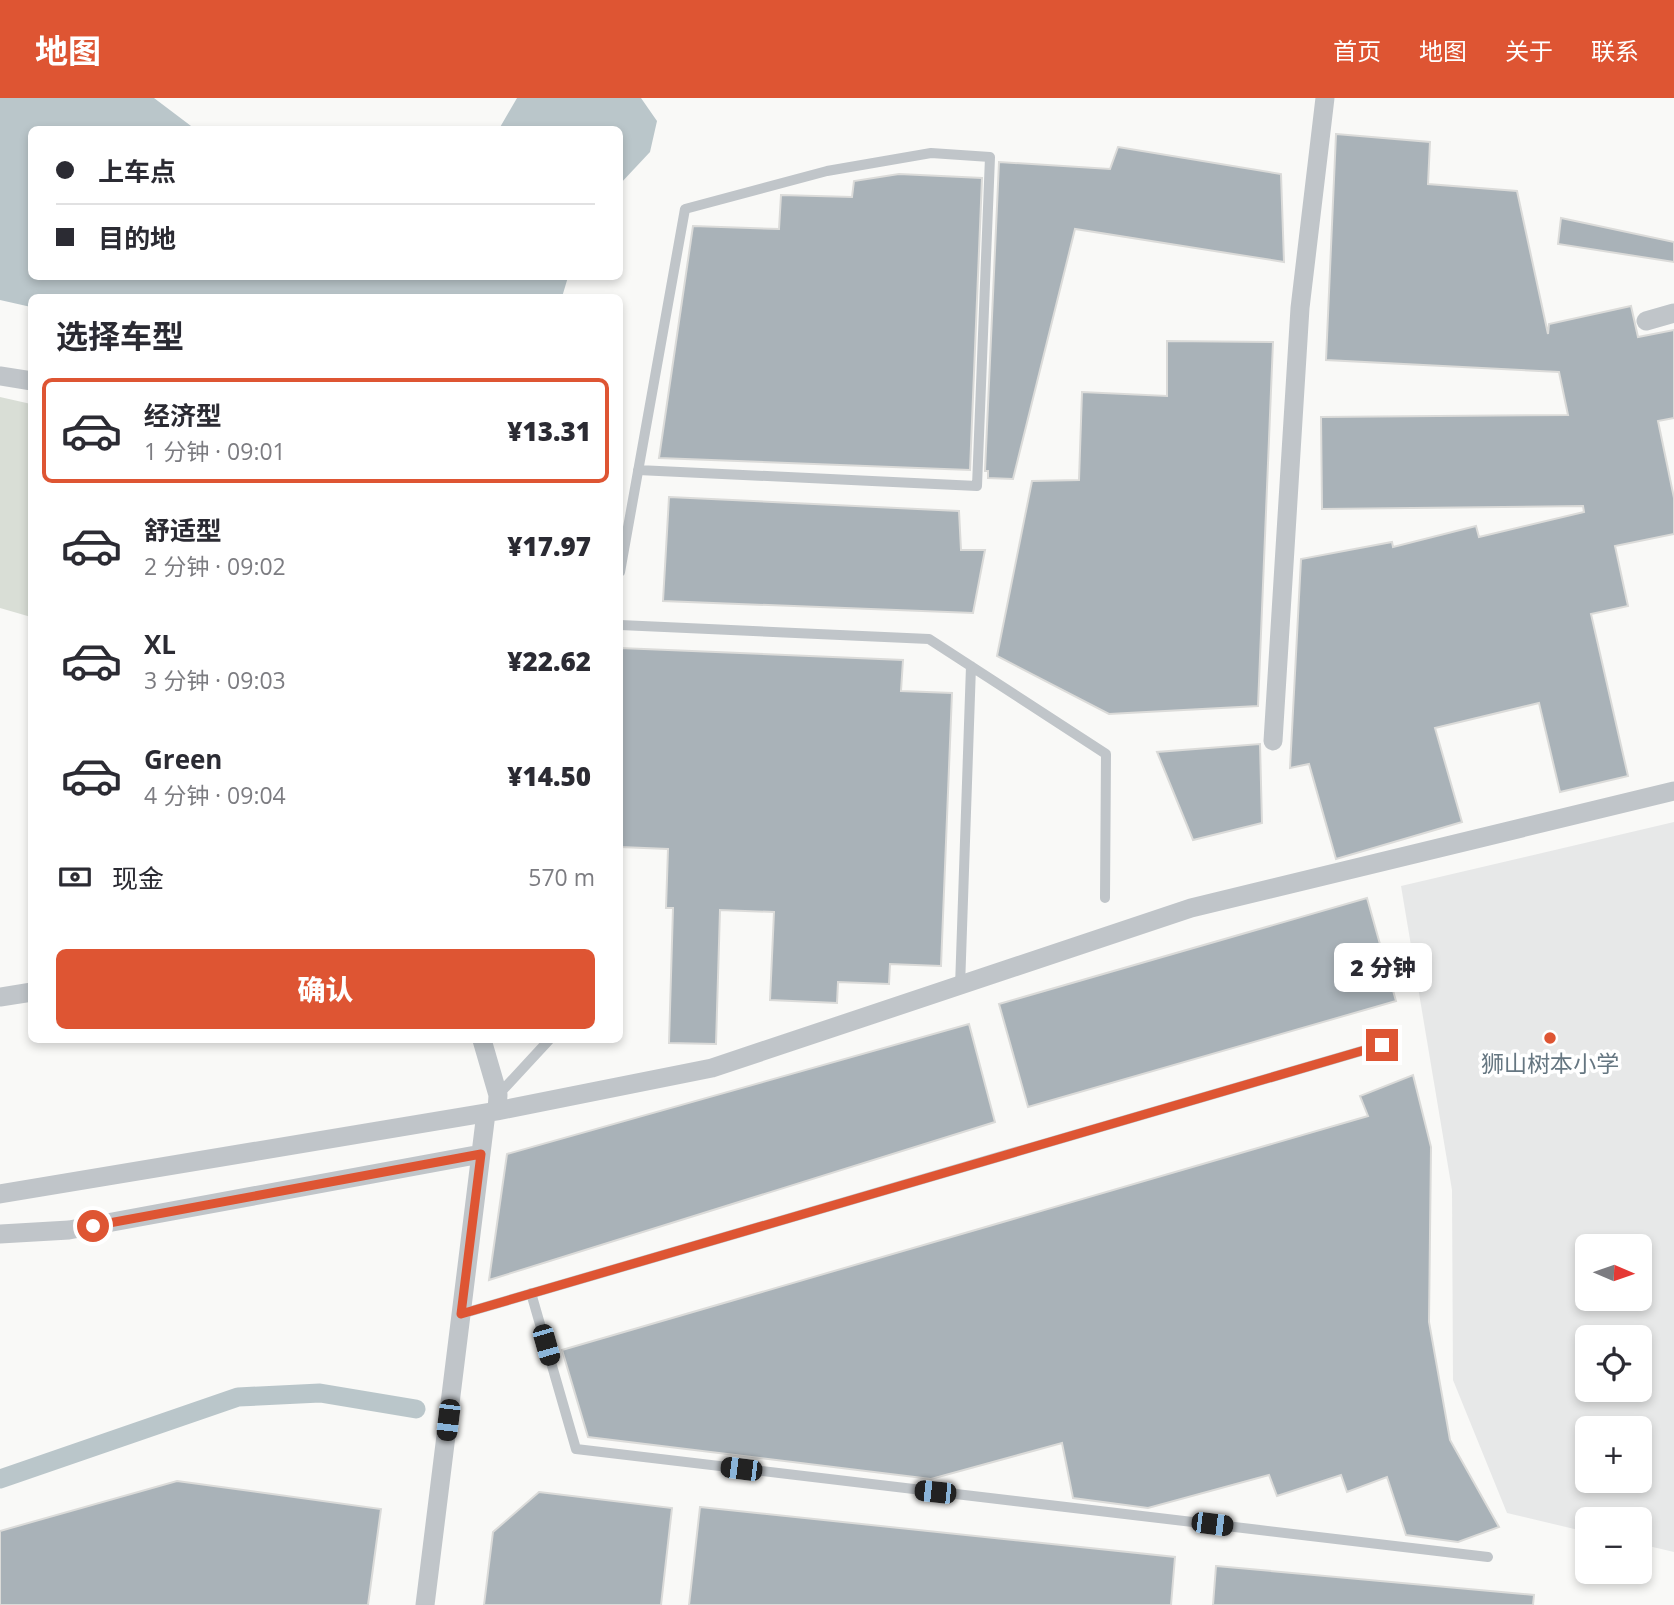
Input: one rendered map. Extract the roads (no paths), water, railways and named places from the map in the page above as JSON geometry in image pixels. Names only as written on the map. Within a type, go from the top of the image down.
[{"type":"street","points":[[1273,741],[1300,308],[1325,98]]},
{"type":"street","points":[[1646,321],[1674,313]]},
{"type":"street","points":[[0,376],[28,380]]},
{"type":"street","points":[[0,1194],[712,1068],[1191,908],[1674,791]]},
{"type":"street","points":[[0,997],[28,993]]},
{"type":"street","points":[[425,1605],[481,1154],[494,1106],[483,1043]]},
{"type":"street","points":[[0,1234],[69,1230],[481,1154]]},
{"type":"lane","points":[[623,555],[638,470],[685,209],[827,171],[932,153],[990,157],[977,486],[638,470]]},
{"type":"lane","points":[[623,625],[929,639],[1106,754],[1105,898]]},
{"type":"lane","points":[[960,987],[971,667]]},
{"type":"lane","points":[[494,1106],[546,1043]]},
{"type":"lane","points":[[461,1314],[1382,1045]]},
{"type":"lane","points":[[531,1293],[576,1449],[1488,1557]]},
{"type":"waterway","points":[[0,1479],[238,1397],[320,1393],[416,1409]]},
{"type":"place","name":"狮山树本小学","points":[[1550,1038]]}]
